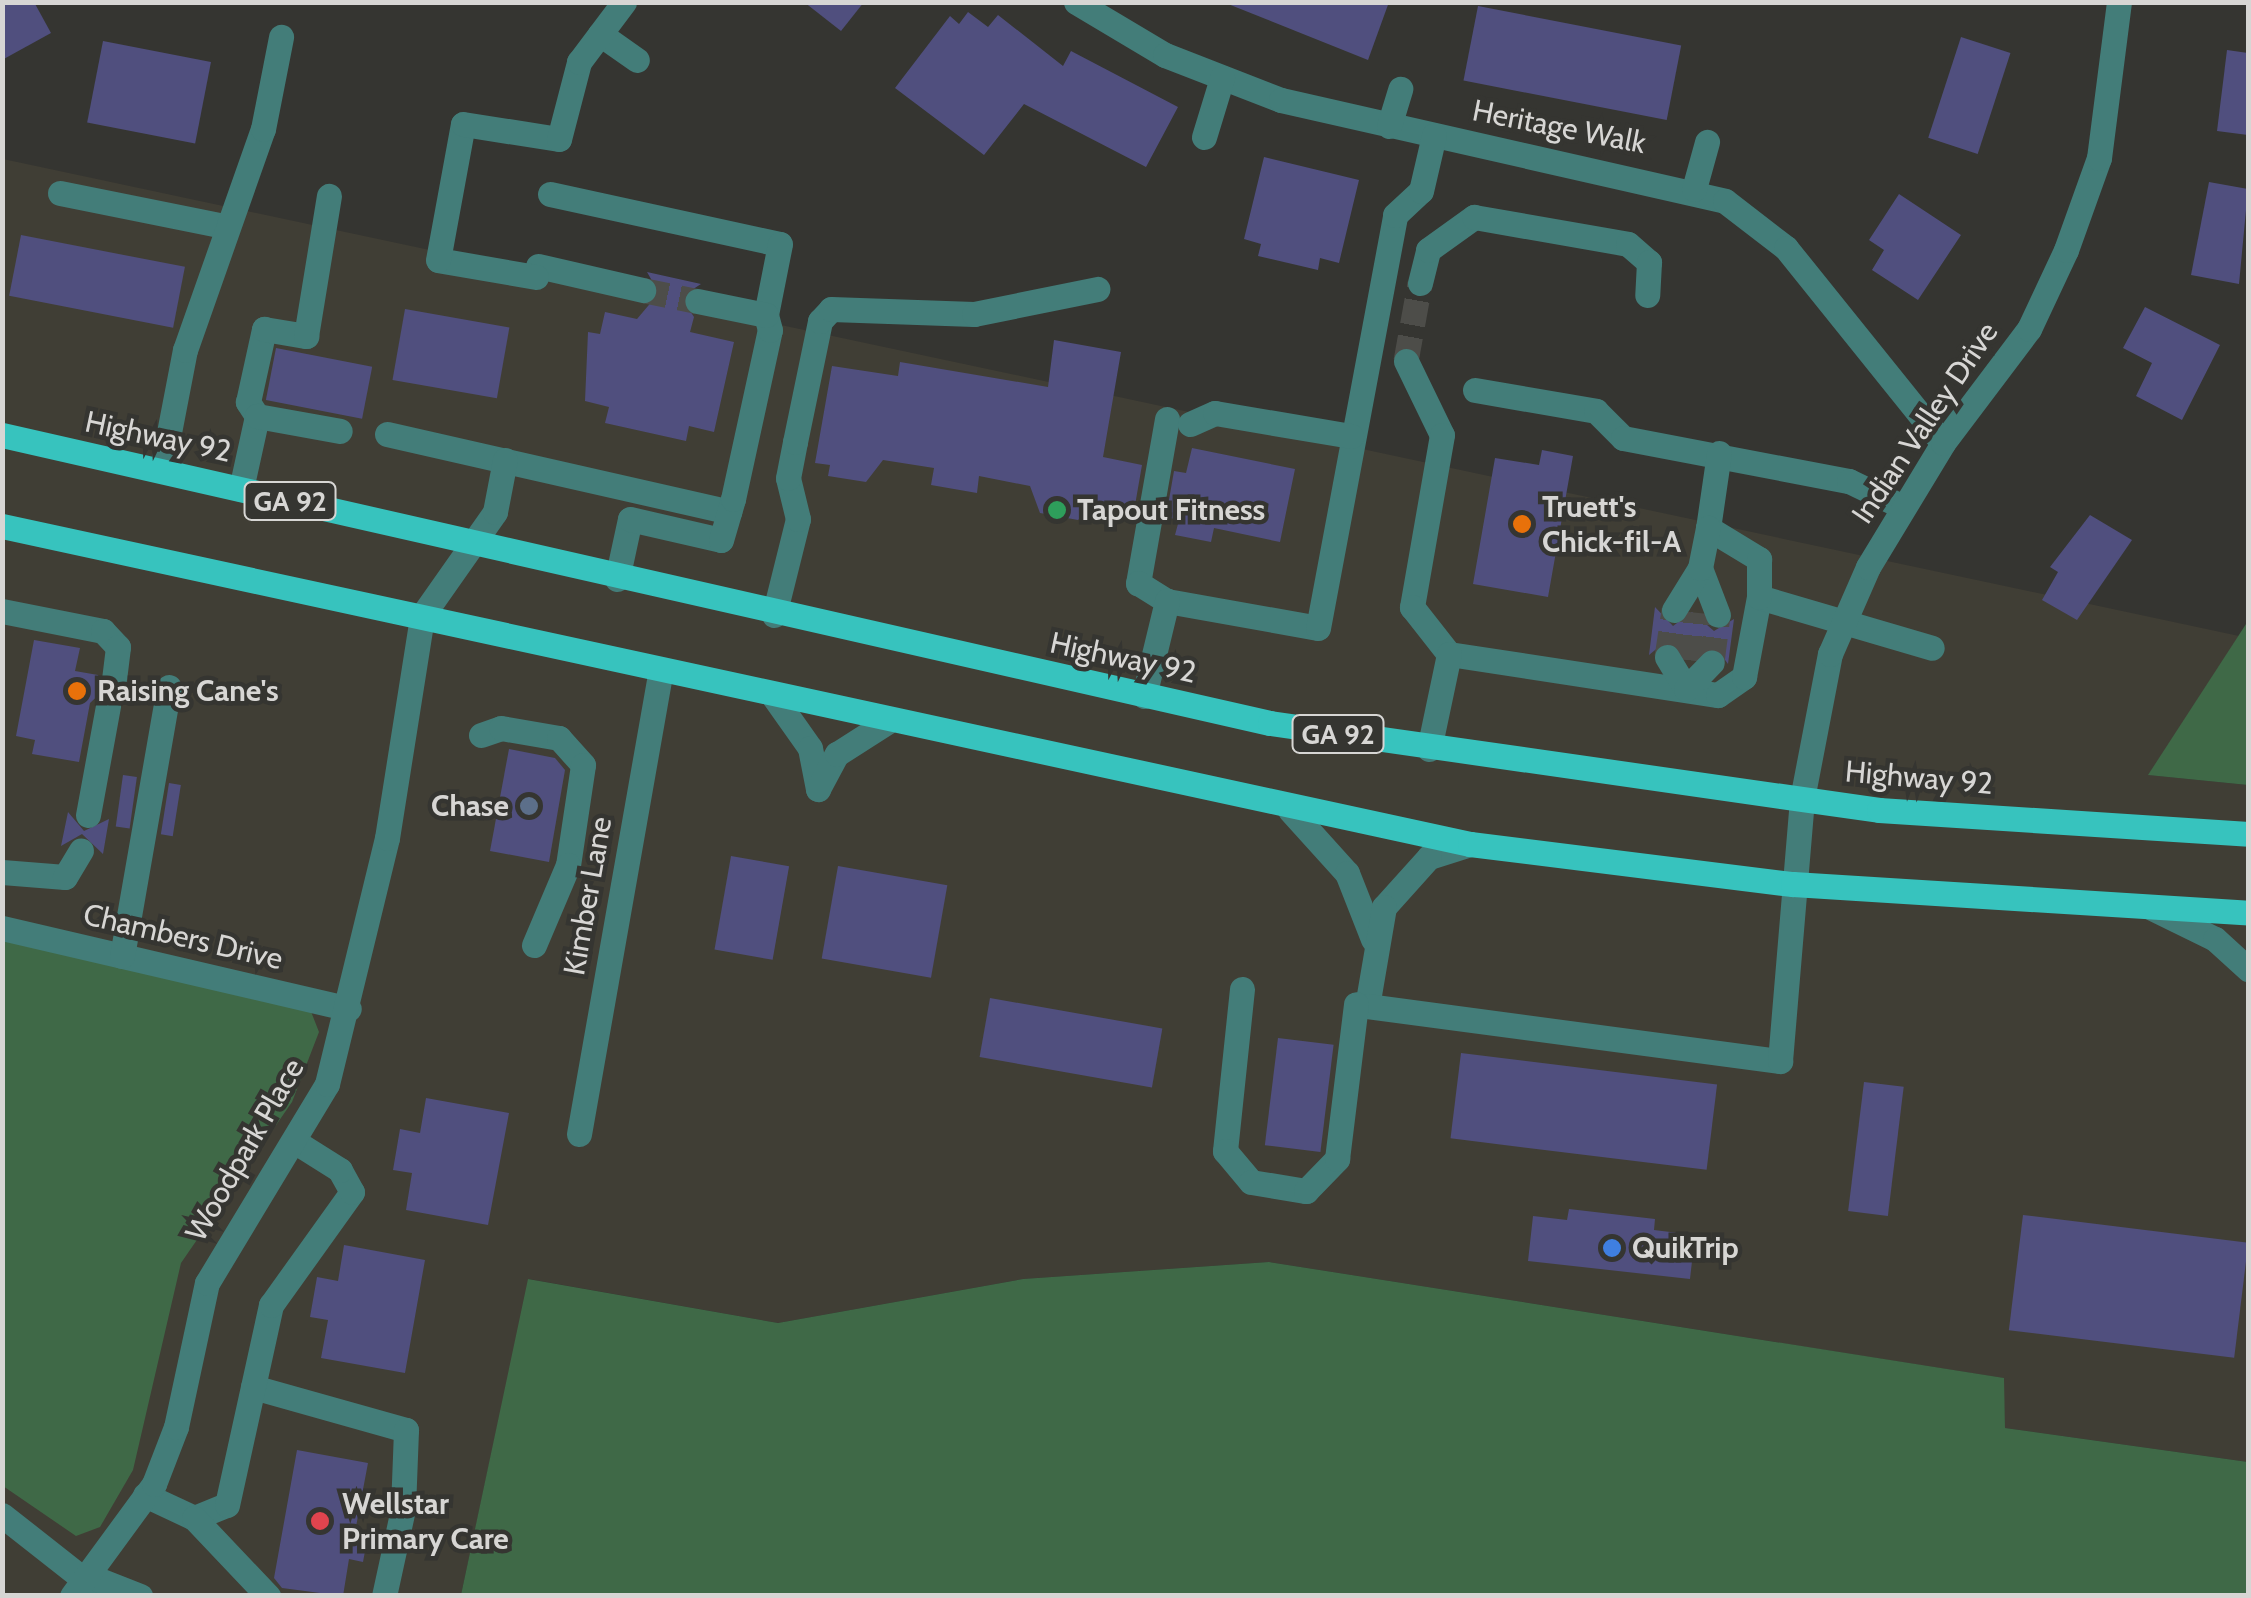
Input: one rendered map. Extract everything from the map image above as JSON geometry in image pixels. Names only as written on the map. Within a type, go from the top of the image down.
[{"type":"main road","name":"Highway 92","points":[[2,435],[162,469],[774,615],[1144,696],[1430,749],[1802,799],[2248,829]]},
{"type":"main road","points":[[2,526],[1290,810],[1470,844],[1794,884],[2248,913]]},
{"type":"street","points":[[624,2],[574,73],[559,139],[463,124],[438,260],[644,290]]},
{"type":"street","name":"Indian Valley Drive","points":[[1373,939],[1367,1006],[1780,1061],[1802,799],[1820,688],[1843,620],[1903,507],[1943,443],[2030,329],[2066,250],[2099,158],[2119,2]]},
{"type":"street","name":"Heritage Walk","points":[[1080,4],[1222,78],[1389,126],[1694,189],[1725,200],[1786,248],[1943,443]]},
{"type":"street","points":[[600,34],[637,60]]},
{"type":"street","points":[[162,469],[184,350],[223,226],[263,129],[281,37]]},
{"type":"street","points":[[1204,138],[1222,78]]},
{"type":"street","points":[[1389,126],[1400,88]]},
{"type":"street","points":[[1351,436],[1215,413],[1179,422],[1162,464],[1138,583],[1167,600],[1318,628],[1395,215],[1421,191],[1434,135]]},
{"type":"street","points":[[1694,189],[1707,142]]},
{"type":"street","points":[[60,193],[223,226]]},
{"type":"street","points":[[550,194],[780,244],[721,540],[630,518],[617,579]]},
{"type":"street","points":[[242,489],[257,416],[248,402],[264,329],[306,336],[329,196]]},
{"type":"street","points":[[1420,283],[1428,250],[1474,217],[1628,244],[1649,262],[1647,295]]},
{"type":"street","points":[[774,615],[798,519],[789,506],[794,442],[820,320],[831,309],[974,314],[1097,288]]},
{"type":"street","points":[[697,300],[766,316]]},
{"type":"street","points":[[1406,361],[1442,435],[1412,607],[1449,654],[1718,695],[1744,677],[1759,597],[1759,559],[1708,528]]},
{"type":"street","points":[[1475,390],[1596,411],[1623,438],[1850,480],[1903,507]]},
{"type":"street","points":[[257,416],[340,431]]},
{"type":"street","points":[[387,434],[729,512]]},
{"type":"street","points":[[1700,568],[1696,612],[1718,453]]},
{"type":"street","name":"Woodpark Place","points":[[80,1585],[145,1495],[176,1427],[207,1284],[235,1223],[294,1141],[327,1084],[349,1010],[422,616],[467,544],[495,512],[506,460]]},
{"type":"street","points":[[1759,597],[1932,648]]},
{"type":"street","points":[[1144,696],[1167,600]]},
{"type":"street","points":[[2,612],[104,631],[118,647],[114,678]]},
{"type":"street","points":[[1430,749],[1449,654]]},
{"type":"street","points":[[1686,689],[1690,660]]},
{"type":"street","name":"Kimber Lane","points":[[579,1134],[661,670]]},
{"type":"street","points":[[122,956],[169,688]]},
{"type":"street","points":[[774,696],[804,736],[818,801],[837,754],[887,722]]},
{"type":"street","points":[[88,816],[108,706]]},
{"type":"street","points":[[481,735],[500,728],[559,738],[583,765],[568,865],[534,945]]},
{"type":"street","points":[[1290,810],[1347,872],[1373,939]]},
{"type":"street","points":[[1373,939],[1384,907],[1418,866],[1470,844]]},
{"type":"street","points":[[2,872],[65,877],[82,850]]},
{"type":"street","points":[[2152,908],[2215,938],[2248,968]]},
{"type":"street","name":"Chambers Drive","points":[[2,928],[349,1010]]},
{"type":"street","points":[[1242,989],[1225,1151],[1251,1182],[1306,1191],[1337,1160],[1356,1004]]},
{"type":"street","points":[[194,1518],[226,1505],[271,1304],[352,1192],[340,1170],[294,1141]]},
{"type":"street","points":[[252,1387],[406,1430],[403,1509],[384,1596]]},
{"type":"street","points":[[145,1495],[194,1518],[268,1596]]},
{"type":"street","points":[[2,1515],[80,1585],[105,1596]]},
{"type":"street","points":[[80,1585],[140,1596]]},
{"type":"shaded area","points":[[3,159],[2239,636],[2149,775],[2248,785],[2248,1462],[2005,1428],[2003,1378],[1269,1262],[1023,1279],[778,1323],[529,1279],[461,1595],[3,1596]]},
{"type":"green space","points":[[2248,621],[2248,785],[2148,775]]},
{"type":"green space","points":[[3,939],[310,1009],[319,1032],[292,1102],[181,1263],[133,1470],[100,1527],[76,1536],[3,1486]]},
{"type":"green space","points":[[1269,1262],[2004,1378],[2005,1428],[2248,1462],[2248,1595],[461,1595],[528,1279],[778,1323],[1023,1279]]},
{"type":"building","points":[[2,2],[34,2],[51,33],[2,60]]},
{"type":"building","points":[[804,2],[864,2],[841,31]]},
{"type":"building","points":[[1223,2],[1389,2],[1368,60]]},
{"type":"building","points":[[1478,6],[1681,45],[1667,120],[1463,81]]},
{"type":"building","points":[[968,12],[988,27],[998,15],[1063,66],[1071,51],[1178,107],[1146,167],[1024,104],[984,155],[895,88],[950,16],[959,24]]},
{"type":"building","points":[[1961,37],[2010,53],[1978,154],[1928,138]]},
{"type":"building","points":[[103,41],[211,62],[195,143],[87,122]]},
{"type":"building","points":[[2227,50],[2248,53],[2248,135],[2217,131]]},
{"type":"building","points":[[1264,157],[1359,180],[1339,263],[1320,258],[1318,270],[1258,256],[1261,244],[1244,239]]},
{"type":"building","points":[[2209,182],[2248,189],[2239,284],[2191,275]]},
{"type":"building","points":[[1899,194],[1961,235],[1918,300],[1872,270],[1884,250],[1869,240]]},
{"type":"building","points":[[21,235],[185,267],[173,328],[9,296]]},
{"type":"building","points":[[647,272],[701,284],[681,297],[694,317],[690,332],[734,342],[714,432],[689,426],[686,441],[605,423],[609,407],[585,401],[588,332],[600,334],[605,312],[637,319],[659,293]]},
{"type":"building","points":[[2145,307],[2220,345],[2182,420],[2136,396],[2152,363],[2123,348]]},
{"type":"building","points":[[405,309],[509,327],[497,398],[392,380]]},
{"type":"building","points":[[1054,340],[1121,352],[1103,457],[1142,465],[1134,511],[1095,503],[1078,520],[1040,513],[1030,486],[979,476],[977,493],[931,485],[934,468],[883,460],[866,482],[828,476],[830,465],[815,463],[832,366],[898,376],[900,362],[1048,387]]},
{"type":"building","points":[[276,348],[372,367],[362,419],[266,400]]},
{"type":"building","points":[[1192,448],[1295,469],[1280,542],[1214,528],[1211,542],[1175,535],[1179,520],[1166,517],[1174,471],[1186,473]]},
{"type":"building","name":"Truett's Chick-fil-A","points":[[1542,450],[1573,456],[1548,597],[1473,584],[1495,458],[1539,465]]},
{"type":"building","points":[[2090,515],[2132,540],[2077,620],[2042,600],[2058,572],[2050,567]]},
{"type":"building","points":[[1655,607],[1673,626],[1692,612],[1714,631],[1734,619],[1728,664],[1715,646],[1692,660],[1666,641],[1649,655]]},
{"type":"building","name":"Raising Cane's","points":[[34,640],[80,648],[75,671],[98,675],[104,690],[90,703],[79,762],[32,754],[35,740],[16,736]]},
{"type":"building","name":"Chase","points":[[509,749],[555,758],[565,770],[549,862],[490,851]]},
{"type":"building","points":[[123,775],[137,777],[130,828],[116,826]]},
{"type":"building","points":[[169,783],[181,785],[173,836],[161,834]]},
{"type":"building","points":[[68,812],[84,831],[109,819],[103,854],[82,834],[61,846]]},
{"type":"building","points":[[731,856],[789,866],[773,960],[715,950]]},
{"type":"building","points":[[838,866],[947,885],[931,978],[822,959]]},
{"type":"building","points":[[990,998],[1162,1028],[1152,1087],[980,1057]]},
{"type":"building","points":[[1278,1038],[1334,1045],[1320,1152],[1265,1145]]},
{"type":"building","name":"QuikTrip","points":[[1461,1053],[1717,1084],[1707,1170],[1451,1138]]},
{"type":"building","points":[[1864,1082],[1904,1087],[1888,1216],[1848,1211]]},
{"type":"building","points":[[426,1098],[509,1113],[488,1225],[406,1210],[412,1173],[393,1170],[400,1129],[420,1133]]},
{"type":"building","name":"QuikTrip","points":[[1569,1209],[1655,1219],[1654,1230],[1695,1235],[1690,1279],[1528,1261],[1533,1216],[1567,1220]]},
{"type":"building","points":[[2023,1215],[2248,1243],[2234,1358],[2009,1330]]},
{"type":"building","points":[[344,1245],[425,1260],[405,1373],[321,1358],[328,1320],[310,1317],[317,1277],[338,1281]]},
{"type":"building","points":[[297,1450],[368,1463],[355,1532],[368,1535],[363,1562],[349,1559],[343,1596],[282,1588],[274,1578]]},
{"type":"tunnel","points":[[1406,361],[1420,283]]},
{"type":"tunnel","points":[[643,290],[697,301]]},
{"type":"tunnel","points":[[1667,657],[1674,610]]},
{"type":"tunnel","points":[[1691,660],[1696,612]]},
{"type":"tunnel","points":[[1712,662],[1718,615]]},
{"type":"place","name":"Tapout Fitness","points":[[1057,510]]},
{"type":"place","name":"Truett's Chick-fil-A","points":[[1522,524]]},
{"type":"place","name":"Raising Cane's","points":[[77,691]]},
{"type":"place","name":"Chase","points":[[529,806]]},
{"type":"place","name":"QuikTrip","points":[[1612,1248]]},
{"type":"place","name":"Wellstar Primary Care","points":[[320,1521]]}]
